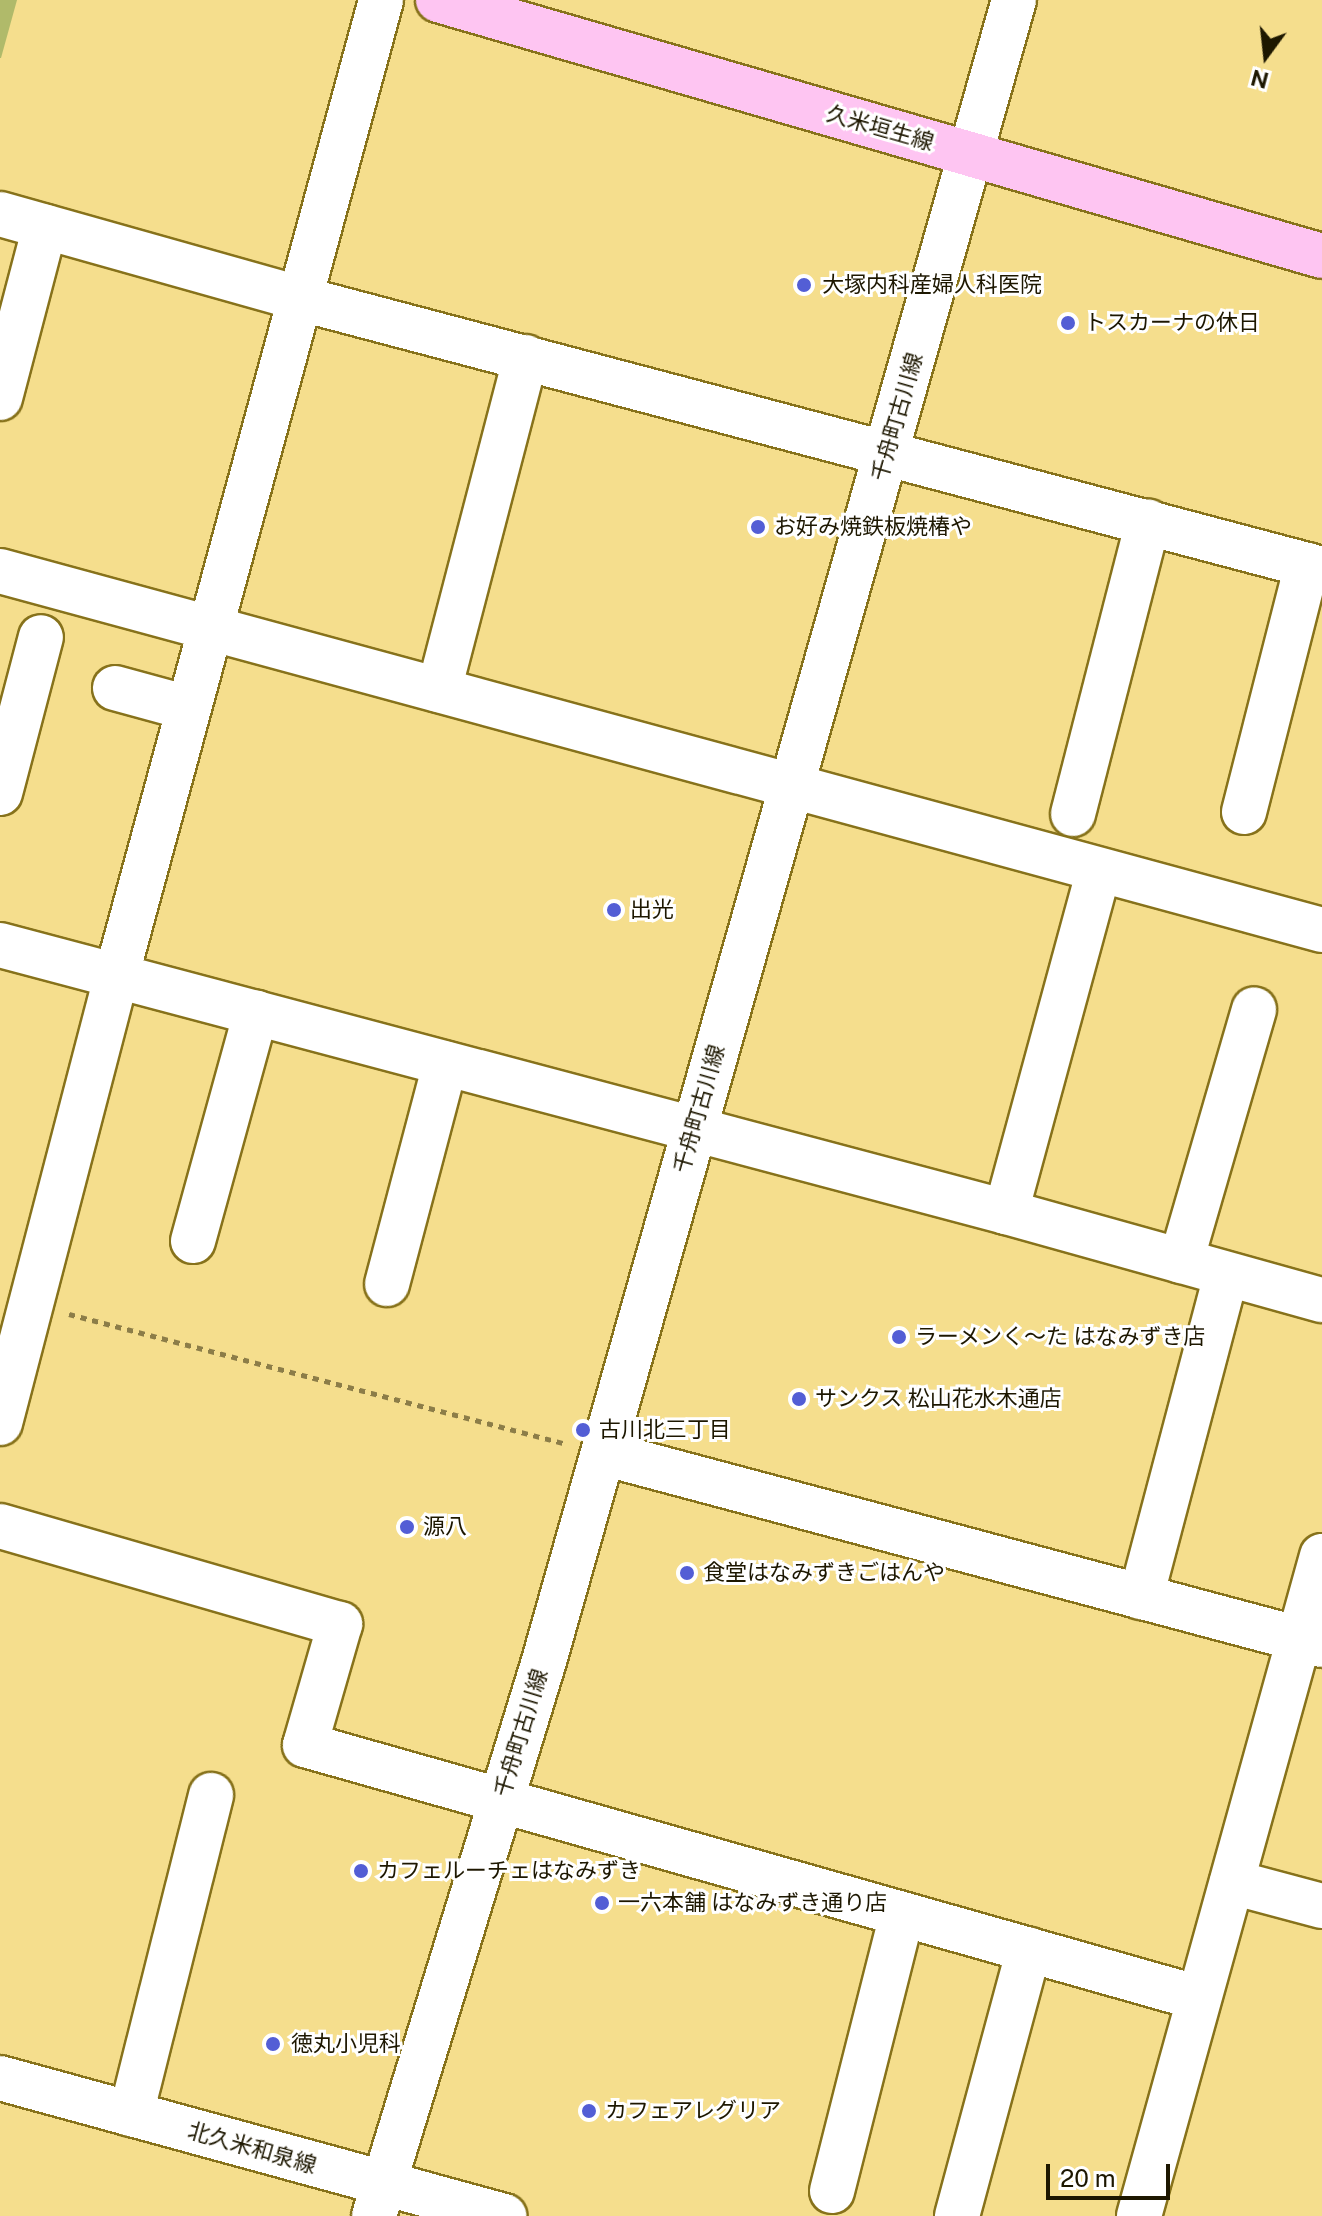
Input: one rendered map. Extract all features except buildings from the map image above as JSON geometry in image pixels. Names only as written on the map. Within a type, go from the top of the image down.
[{"type":"main road","name":"久米垣生線","points":[[438,0],[971,154],[1320,247]]},
{"type":"street","points":[[2,1406],[298,298],[381,0]]},
{"type":"street","name":"千舟町古川線","points":[[379,2200],[603,1453],[1014,0]]},
{"type":"street","points":[[0,214],[298,298],[887,451],[1314,567],[1244,812]]},
{"type":"street","points":[[0,398],[45,227]]},
{"type":"street","points":[[439,690],[526,357]]},
{"type":"street","points":[[1068,785],[1148,521]]},
{"type":"street","points":[[0,571],[1322,930]]},
{"type":"street","points":[[0,793],[41,637]]},
{"type":"street","points":[[115,688],[188,708]]},
{"type":"street","points":[[1006,1212],[1099,870]]},
{"type":"street","points":[[0,945],[1006,1212],[1322,1300]]},
{"type":"street","points":[[1181,1261],[1254,1009]]},
{"type":"street","points":[[193,1241],[256,1013]]},
{"type":"street","points":[[387,1284],[445,1064]]},
{"type":"street","points":[[1141,1597],[1226,1275]]},
{"type":"street","points":[[603,1453],[1310,1642]]},
{"type":"street","points":[[0,1526],[340,1624],[305,1745],[1199,1998]]},
{"type":"street","points":[[1139,2216],[1232,1882],[1310,1642],[1322,1556]]},
{"type":"street","points":[[131,2114],[211,1795]]},
{"type":"street","points":[[1232,1882],[1322,1906]]},
{"type":"street","points":[[832,2191],[902,1915]]},
{"type":"street","points":[[957,2216],[1029,1950]]},
{"type":"street","name":"北久米和泉線","points":[[0,2078],[131,2114],[379,2200],[504,2216]]},
{"type":"path","points":[[31,1304],[603,1453]]},
{"type":"place","name":"大塚内科産婦人科医院","points":[[804,285]]},
{"type":"place","name":"トスカーナの休日","points":[[1068,323]]},
{"type":"place","name":"お好み焼鉄板焼椿や","points":[[758,527]]},
{"type":"place","name":"出光","points":[[614,910]]},
{"type":"place","name":"ラーメンく～た はなみずき店","points":[[899,1337]]},
{"type":"place","name":"サンクス 松山花水木通店","points":[[799,1399]]},
{"type":"place","name":"古川北三丁目","points":[[583,1430]]},
{"type":"place","name":"源八","points":[[407,1527]]},
{"type":"place","name":"食堂はなみずきごはんや","points":[[687,1573]]},
{"type":"place","name":"カフェルーチェはなみずき","points":[[361,1871]]},
{"type":"place","name":"一六本舗 はなみずき通り店","points":[[602,1903]]},
{"type":"place","name":"徳丸小児科","points":[[273,2044]]},
{"type":"place","name":"カフェアレグリア","points":[[589,2111]]}]
